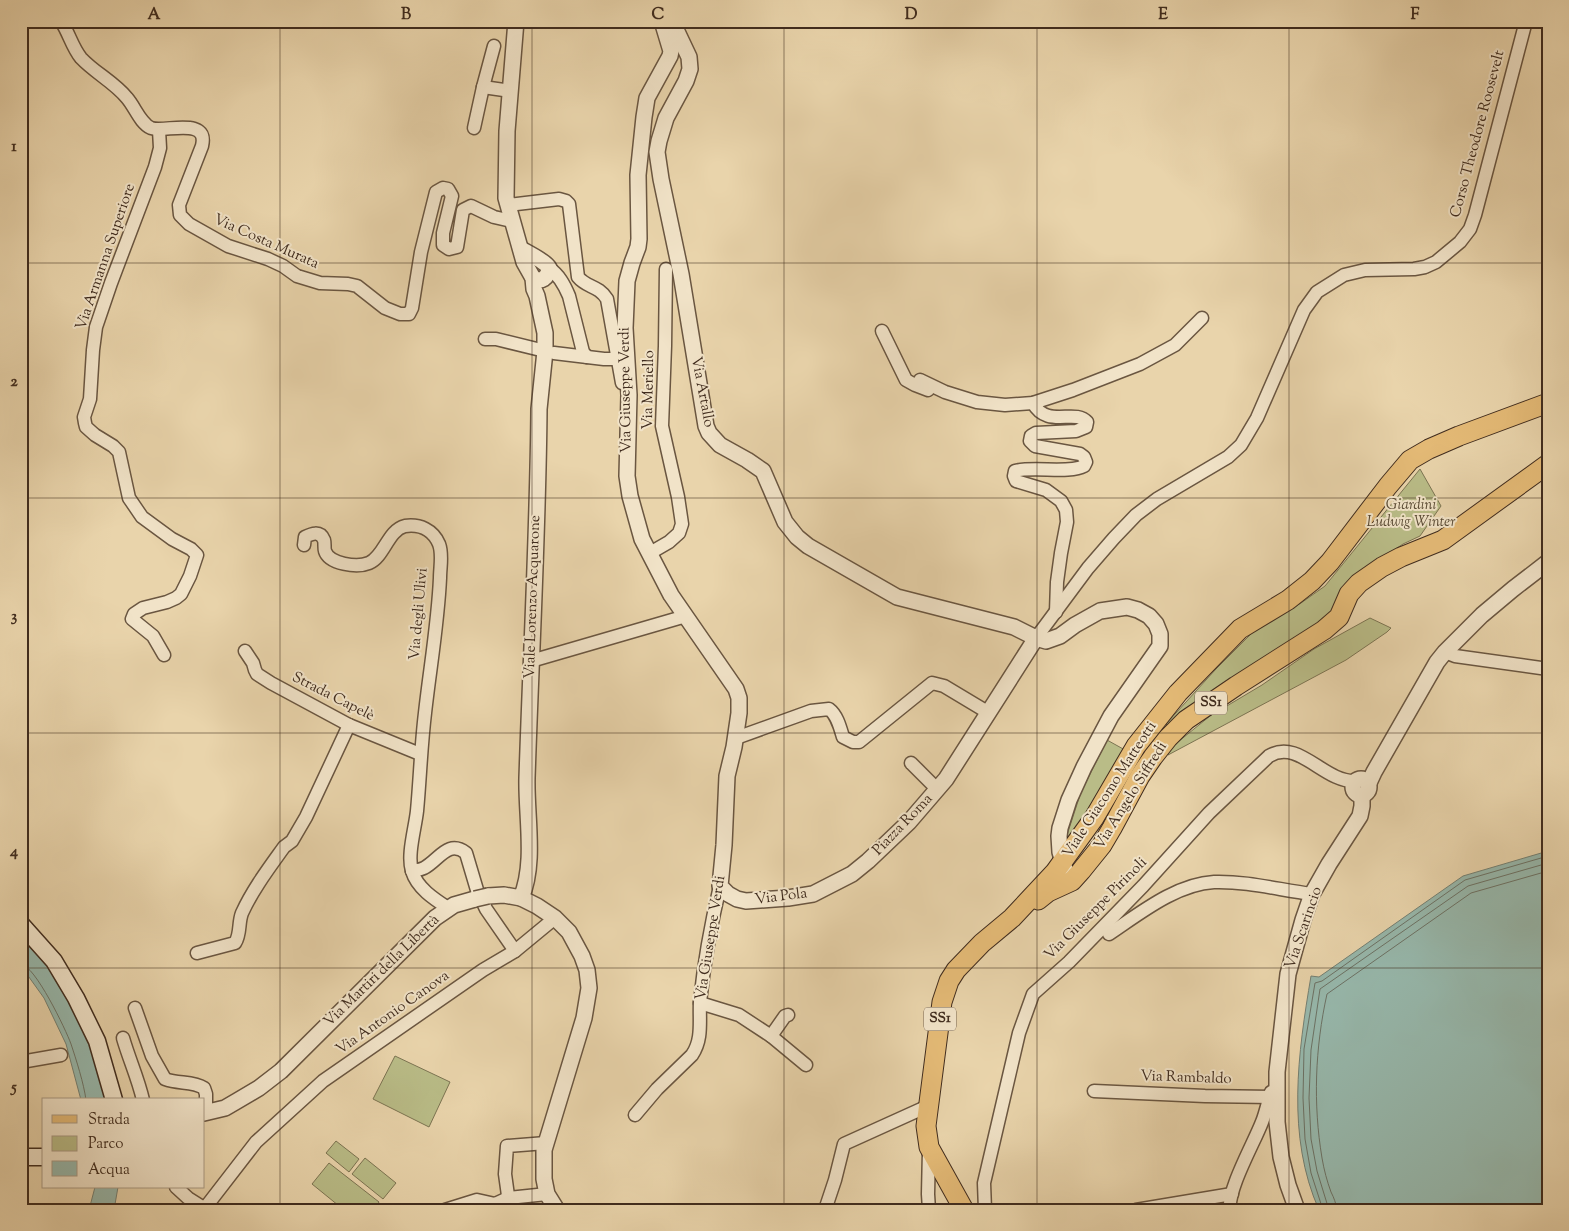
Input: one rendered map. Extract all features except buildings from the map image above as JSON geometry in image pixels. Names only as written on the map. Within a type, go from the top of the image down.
[{"type":"main road","name":"Viale Giacomo Matteotti","points":[[929,1147],[926,1126],[928,1106],[942,1002],[949,981],[964,960],[1066,872],[1069,862],[1094,827],[1109,793],[1136,746],[1178,693],[1240,629],[1288,600],[1312,581],[1330,562],[1410,460],[1429,449],[1459,436],[1548,403]]},
{"type":"main road","name":"Via Angelo Siffredi","points":[[1012,918],[1048,892],[1066,872],[1081,871],[1102,845],[1152,757],[1186,720],[1328,626],[1339,617],[1353,588],[1364,579],[1389,563],[1443,540],[1548,464]]},
{"type":"main road","points":[[21,924],[54,961],[76,998],[97,1041],[113,1098]]},
{"type":"main road","name":"SS1","points":[[929,1147],[964,1210]]},
{"type":"main road","points":[[21,1157],[42,1158]]},
{"type":"street","points":[[61,21],[81,58],[119,89],[129,100],[141,120],[150,128],[159,130]]},
{"type":"street","points":[[516,21],[507,130],[506,198],[521,249],[540,272],[565,287],[583,352],[587,358]]},
{"type":"street","name":"Via Giuseppe Verdi","points":[[635,1115],[657,1089],[692,1055],[699,1039],[700,1003],[711,923],[720,886],[727,776],[736,738],[740,706],[736,689],[671,595],[642,539],[630,496],[627,476],[629,409],[625,328],[627,282],[638,247],[638,175],[644,117],[650,92],[671,51],[662,21]]},
{"type":"street","name":"Via Artallo","points":[[672,21],[689,57],[690,69],[686,81],[666,118],[657,152],[681,274],[706,426],[709,433],[720,445],[763,471],[785,522],[797,537],[808,546],[897,597],[1014,627],[1036,638]]},
{"type":"street","name":"Corso Theodore Roosevelt","points":[[1036,638],[1088,568],[1136,515],[1160,498],[1228,457],[1241,445],[1257,418],[1304,310],[1317,292],[1344,275],[1365,270],[1425,267],[1436,262],[1460,242],[1470,229],[1475,215],[1526,21]]},
{"type":"street","points":[[474,128],[494,46]]},
{"type":"street","points":[[483,87],[511,91]]},
{"type":"street","name":"Via Costa Murata","points":[[159,130],[181,127],[196,130],[201,134],[203,140],[180,205],[180,215],[189,224],[228,246],[283,266],[297,276],[320,283],[357,286],[385,308],[400,314],[409,314],[412,308],[421,252],[436,192],[443,188],[448,189],[452,196],[443,233],[443,245],[450,249],[457,247],[463,210],[471,206],[494,217],[512,221]]},
{"type":"street","name":"Via Armanna Superiore","points":[[159,130],[160,148],[155,167],[96,327],[90,400],[84,417],[86,427],[119,452],[132,504],[142,516],[197,555],[182,594],[176,598],[143,608],[134,614],[132,619],[153,636],[164,655]]},
{"type":"street","points":[[508,205],[559,200],[566,201],[569,204],[578,277],[581,281],[602,291],[607,299],[624,401],[629,409]]},
{"type":"street","name":"Via Meriello","points":[[650,553],[669,542],[679,533],[682,524],[662,426],[666,269]]},
{"type":"street","name":"Viale Lorenzo Acquarone","points":[[521,898],[525,889],[528,870],[527,780],[539,409],[550,352],[534,290],[540,272]]},
{"type":"street","points":[[920,380],[945,392],[977,402],[1005,405],[1033,403],[1140,364],[1175,345],[1202,318]]},
{"type":"street","points":[[882,331],[906,380],[926,389],[945,392]]},
{"type":"street","points":[[486,339],[496,339],[550,352],[587,358],[617,360]]},
{"type":"street","points":[[1033,403],[1037,410],[1046,415],[1055,417],[1077,416],[1084,418],[1087,422],[1086,427],[1076,431],[1036,433],[1031,436],[1030,441],[1036,446],[1080,454],[1086,462],[1084,466],[1075,468],[1024,469],[1015,471],[1014,476],[1016,481],[1046,490],[1062,501],[1066,510],[1067,522],[1057,582],[1056,612]]},
{"type":"street","name":"Via degli Ulivi","points":[[304,545],[305,537],[312,533],[319,534],[324,540],[325,552],[331,559],[348,566],[369,563],[380,554],[398,529],[405,526],[422,527],[432,533],[438,542],[440,550],[439,595],[420,754],[417,813],[410,861],[412,871]]},
{"type":"street","name":"Via Scarincio","points":[[1230,1210],[1232,1194],[1270,1122],[1288,974],[1303,920],[1312,894],[1360,816],[1364,783],[1437,662],[1445,652],[1482,614],[1548,562]]},
{"type":"street","points":[[1036,638],[1046,641],[1060,636],[1074,625],[1100,611],[1127,607],[1149,616],[1156,624],[1160,634],[1160,646],[1111,716],[1069,800],[1059,836],[1059,845],[1066,872]]},
{"type":"street","points":[[531,661],[686,616]]},
{"type":"street","name":"Piazza Roma","points":[[868,861],[909,822],[959,760],[1036,638]]},
{"type":"street","name":"Strada Capelè","points":[[245,651],[254,663],[257,674],[271,683],[349,725],[420,754]]},
{"type":"street","points":[[1445,652],[1455,656],[1548,669]]},
{"type":"street","points":[[736,738],[811,711],[829,709],[839,723],[843,738],[859,742],[932,683],[944,686],[989,713]]},
{"type":"street","points":[[197,953],[235,943],[239,937],[240,918],[247,903],[284,847],[292,841],[319,792],[349,725]]},
{"type":"street","name":"Via Giuseppe Pirinoli","points":[[985,1210],[984,1183],[1008,1077],[1019,1033],[1031,998],[1037,989],[1068,962],[1106,924],[1209,813],[1269,756],[1278,751],[1291,752],[1342,781],[1364,783]]},
{"type":"street","name":"Piazza Roma","points":[[911,763],[937,789]]},
{"type":"street","points":[[448,908],[433,898],[419,884],[412,871],[425,868],[449,849],[455,848],[466,853],[477,890],[486,909],[515,951]]},
{"type":"street","name":"Via Pola","points":[[720,886],[728,894],[746,901],[813,894],[852,874],[868,861]]},
{"type":"street","points":[[1109,934],[1163,899],[1177,892],[1212,882],[1234,883],[1312,894]]},
{"type":"street","name":"Via Martiri della Libertà","points":[[135,1008],[152,1056],[165,1079],[198,1084],[204,1088],[206,1094],[205,1112],[225,1108],[259,1088],[281,1071],[428,924],[448,908],[461,902],[481,897],[504,895],[521,898],[555,918],[569,932],[582,956],[587,970],[589,988],[584,1018],[543,1156],[547,1194]]},
{"type":"street","name":"Via Antonio Canova","points":[[206,1209],[256,1142],[323,1081],[483,970],[515,951],[555,918]]},
{"type":"street","points":[[700,1003],[739,1015],[770,1036],[806,1065]]},
{"type":"street","points":[[770,1036],[785,1016],[788,1015]]},
{"type":"street","points":[[124,1038],[142,1098]]},
{"type":"street","points":[[21,1062],[61,1055]]},
{"type":"street","name":"Via Rambaldo","points":[[1094,1091],[1273,1097]]},
{"type":"street","points":[[825,1210],[844,1144],[928,1106]]},
{"type":"street","name":"Via Scarincio","points":[[1270,1122],[1297,1210]]},
{"type":"street","points":[[509,1204],[505,1174],[507,1146],[546,1143]]},
{"type":"street","points":[[929,1147],[929,1210]]},
{"type":"street","points":[[177,1188],[206,1209]]},
{"type":"street","points":[[445,1210],[477,1200],[495,1204],[509,1204],[547,1194],[557,1210]]},
{"type":"street","points":[[1136,1210],[1232,1194]]},
{"type":"green space","name":"Giardini Ludwig Winter","points":[[1420,469],[1441,506],[1420,536],[1403,544],[1363,571],[1333,614],[1171,729],[1166,724],[1216,669],[1255,630],[1301,603],[1325,586]]},
{"type":"green space","points":[[1370,618],[1391,628],[1346,660],[1168,755],[1168,750],[1210,716],[1262,685],[1314,649]]},
{"type":"green space","points":[[1107,740],[1125,750],[1092,807],[1067,841],[1067,835],[1081,792]]},
{"type":"green space","points":[[395,1056],[450,1082],[429,1127],[373,1099]]},
{"type":"green space","points":[[336,1141],[359,1159],[349,1172],[326,1153]]},
{"type":"green space","points":[[365,1158],[396,1183],[383,1199],[352,1174]]},
{"type":"green space","points":[[329,1163],[379,1202],[374,1210],[344,1210],[312,1184]]},
{"type":"water","points":[[1548,851],[1548,1210],[1319,1210],[1309,1182],[1302,1153],[1299,1124],[1299,1064],[1311,976],[1319,977],[1463,876]]},
{"type":"water","points":[[21,931],[51,965],[88,1029],[107,1098],[80,1098],[66,1044],[44,998],[21,966]]},
{"type":"water","points":[[95,1188],[118,1188],[114,1210],[89,1210]]}]
